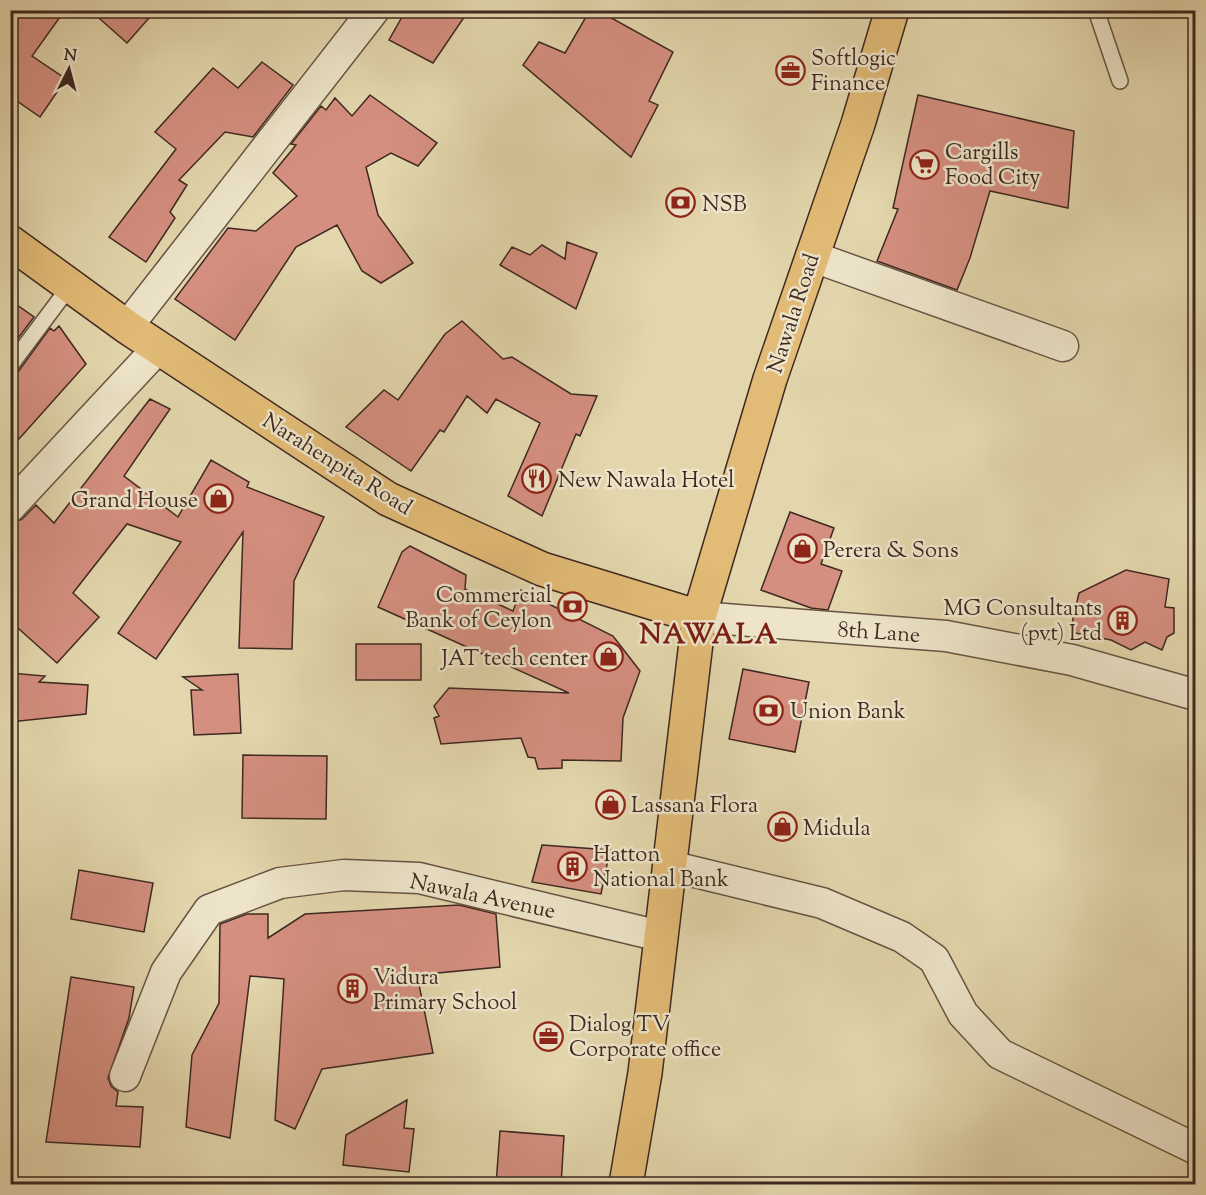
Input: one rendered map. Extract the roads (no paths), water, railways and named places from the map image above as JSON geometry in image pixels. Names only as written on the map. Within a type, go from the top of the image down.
[{"type":"main road","name":"Nawala Road","points":[[626,1185],[645,1073],[699,617],[736,486],[810,256],[858,124],[892,10]]},
{"type":"main road","name":"Narahenpita Road","points":[[10,242],[127,327],[388,499],[542,569],[699,617]]},
{"type":"street","points":[[127,327],[374,10]]},
{"type":"street","points":[[810,256],[1063,346]]},
{"type":"street","points":[[10,507],[158,348]]},
{"type":"street","name":"8th Lane","points":[[699,617],[945,636],[1072,660],[1196,695]]},
{"type":"street","points":[[670,866],[822,903],[902,937],[934,959],[963,1014],[1000,1054],[1196,1149]]},
{"type":"street","name":"Nawala Avenue","points":[[125,1076],[166,972],[209,910],[280,883],[344,875],[419,878],[660,936]]},
{"type":"lane","points":[[1095,10],[1120,81]]},
{"type":"lane","points":[[10,366],[70,286]]},
{"type":"place","name":"Softlogic Finance","points":[[790,70]]},
{"type":"place","name":"Cargills Food City","points":[[924,164]]},
{"type":"place","name":"NSB","points":[[681,203]]},
{"type":"place","name":"New Nawala Hotel","points":[[537,479]]},
{"type":"place","name":"Grand House","points":[[219,499]]},
{"type":"place","name":"Perera & Sons","points":[[802,549]]},
{"type":"place","name":"Commercial Bank of Ceylon","points":[[573,607]]},
{"type":"place","name":"MG Consultants (pvt) Ltd","points":[[1123,620]]},
{"type":"place","name":"JAT tech center","points":[[609,657]]},
{"type":"place","name":"Union Bank","points":[[769,710]]},
{"type":"place","name":"Lassana Flora","points":[[610,804]]},
{"type":"place","name":"Midula","points":[[782,827]]},
{"type":"place","name":"Hatton National Bank","points":[[572,866]]},
{"type":"place","name":"Vidura Primary School","points":[[352,989]]},
{"type":"place","name":"Dialog TV Corporate office","points":[[548,1036]]},
{"type":"district","name":"NAWALA","points":[[709,633]]}]
